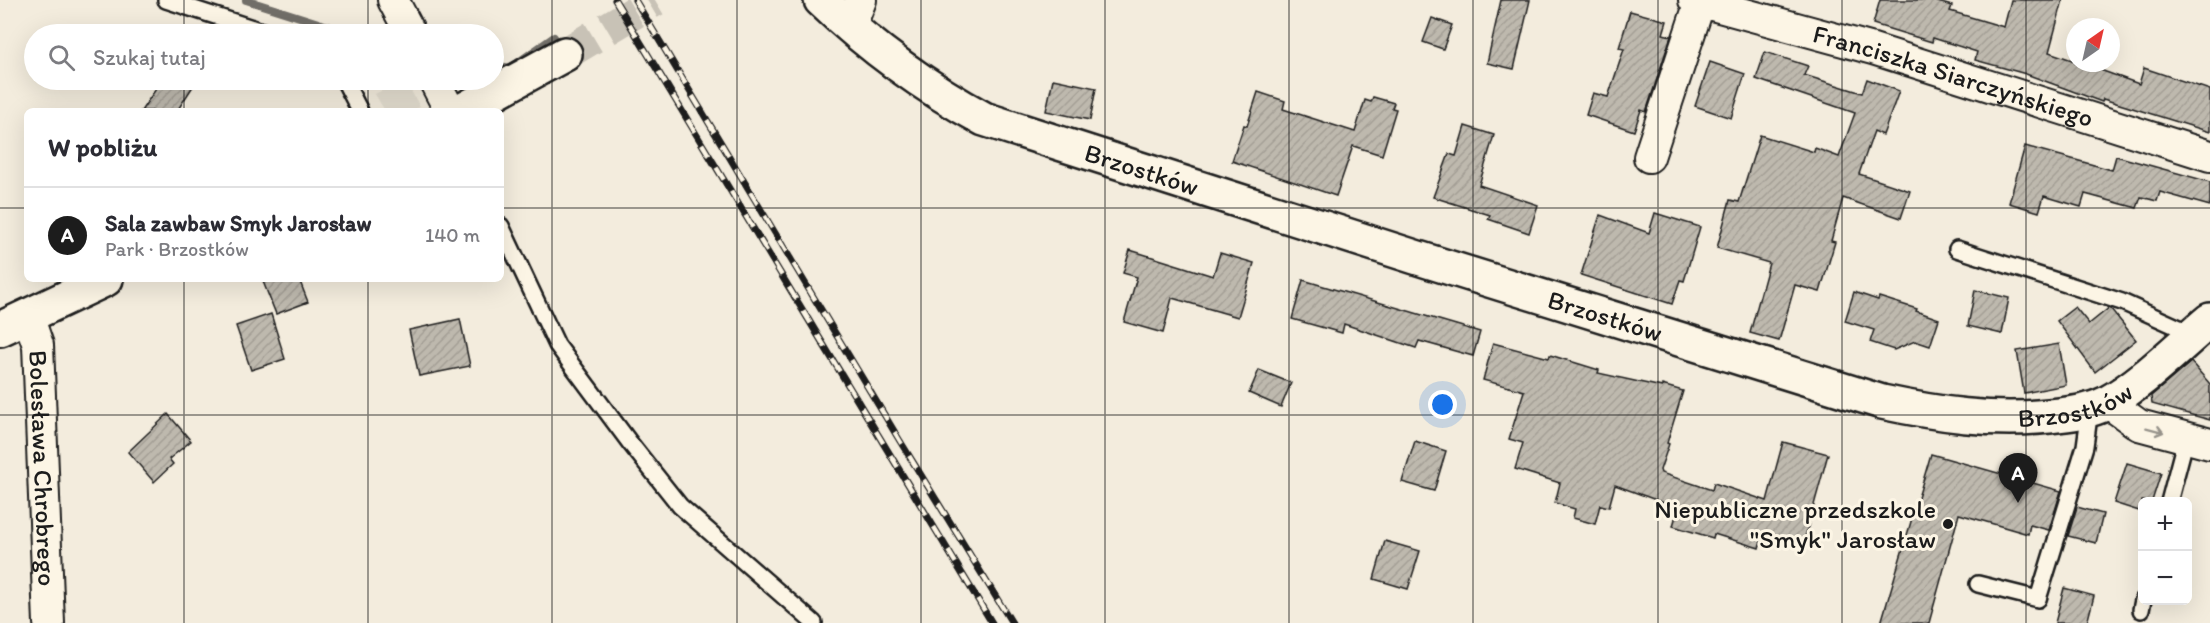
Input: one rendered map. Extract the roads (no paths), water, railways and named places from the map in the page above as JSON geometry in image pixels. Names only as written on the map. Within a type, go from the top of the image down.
[{"type":"street","points":[[393,0],[406,24]]},
{"type":"street","name":"Brzostków","points":[[821,0],[856,14],[916,78],[950,101],[984,119],[1882,402],[1928,412],[1980,418],[2028,418],[2067,414],[2098,406],[2132,385],[2202,327]]},
{"type":"street","points":[[1649,157],[1697,1]]},
{"type":"street","name":"Franciszka Siarczyńskiego","points":[[1697,1],[1873,49],[2210,156]]},
{"type":"street","points":[[504,87],[565,54]]},
{"type":"street","points":[[439,90],[448,108]]},
{"type":"street","points":[[466,108],[499,90]]},
{"type":"street","points":[[14,322],[100,282]]},
{"type":"street","name":"Bolesława Chrobrego","points":[[14,322],[38,345],[49,623]]},
{"type":"street","points":[[2098,406],[2139,425],[2198,441]]},
{"type":"lane","points":[[166,0],[240,24]]},
{"type":"lane","points":[[349,90],[358,108]]},
{"type":"lane","points":[[504,232],[557,345],[630,443],[680,506],[814,623]]},
{"type":"lane","points":[[1957,249],[2202,327]]},
{"type":"lane","points":[[1978,584],[2038,599],[2098,406]]},
{"type":"lane","points":[[2171,497],[2198,441]]},
{"type":"waterway","points":[[246,0],[322,24]]},
{"type":"waterway","points":[[504,67],[510,68],[554,37]]},
{"type":"tunnel","points":[[565,54],[655,0]]},
{"type":"railway","points":[[615,0],[992,623]]},
{"type":"railway","points":[[635,0],[1012,623]]},
{"type":"place","name":"Sala zawbaw Smyk Jarosław","points":[[2018,503]]},
{"type":"place","name":"Niepubliczne przedszkole \"Smyk\" Jarosław","points":[[1948,524]]}]
